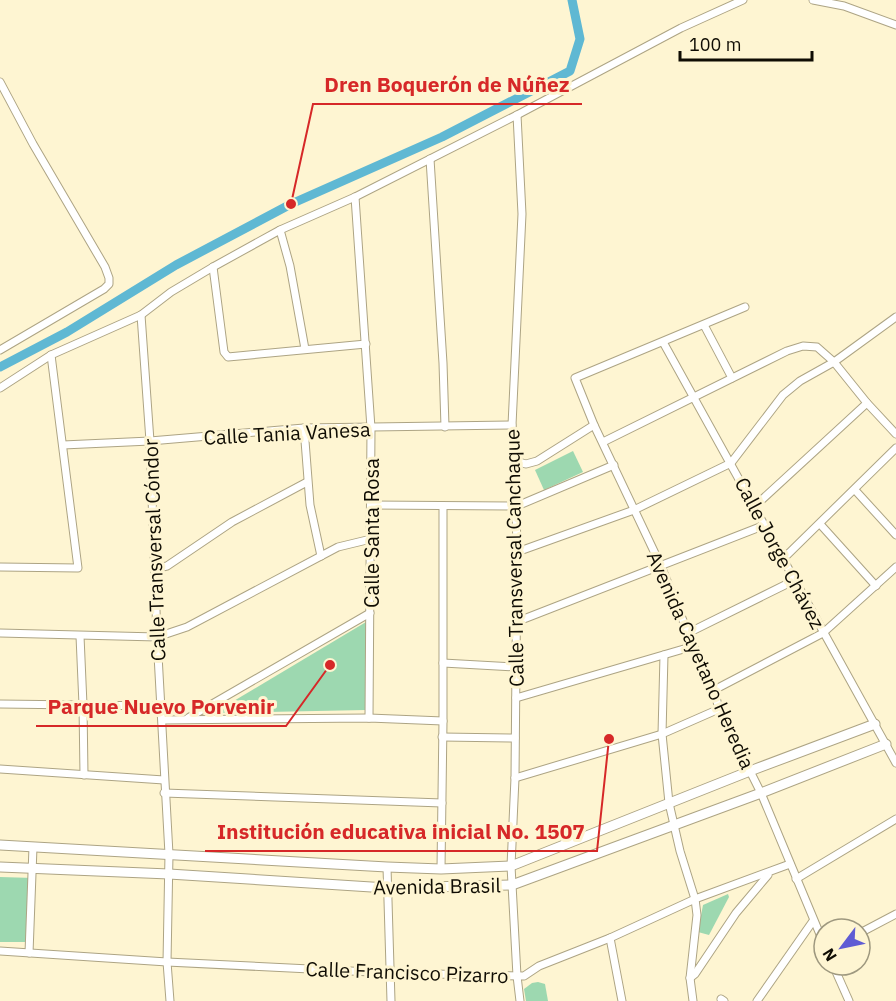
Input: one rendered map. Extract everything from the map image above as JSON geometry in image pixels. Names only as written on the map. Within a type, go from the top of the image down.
[{"type":"street","points":[[0,388],[51,355],[141,315],[171,292],[280,230],[430,159],[681,28],[743,0]]},
{"type":"street","points":[[813,0],[844,6],[896,25]]},
{"type":"street","points":[[0,82],[33,144],[105,267],[109,284],[105,289],[0,350]]},
{"type":"street","name":"Calle Transversal Canchaque","points":[[517,115],[522,214],[512,425],[517,506],[517,552],[515,778],[511,866],[520,1001]]},
{"type":"street","points":[[430,159],[445,427]]},
{"type":"street","name":"Calle Santa Rosa","points":[[355,196],[371,428],[369,718]]},
{"type":"street","points":[[280,230],[290,266],[305,349]]},
{"type":"street","points":[[213,267],[226,356],[366,344]]},
{"type":"street","points":[[663,342],[745,307]]},
{"type":"street","name":"Calle Transversal Cóndor","points":[[141,315],[150,441],[157,637],[163,720],[164,793],[169,854],[167,962],[170,1001]]},
{"type":"street","points":[[517,552],[634,510],[731,463],[783,395],[800,381],[834,362],[896,317]]},
{"type":"street","points":[[704,325],[732,378]]},
{"type":"street","name":"Avenida Cayetano Heredia","points":[[663,342],[575,378],[594,424],[661,566],[714,690],[719,709],[761,793],[812,919]]},
{"type":"street","name":"Calle Jorge Chávez","points":[[663,342],[896,763]]},
{"type":"street","points":[[603,442],[787,351],[803,346],[817,347],[834,362],[896,434]]},
{"type":"street","points":[[0,567],[78,568],[51,355]]},
{"type":"street","points":[[755,506],[867,403]]},
{"type":"street","points":[[515,461],[526,464],[537,461],[594,424]]},
{"type":"street","name":"Calle Tania Vanesa","points":[[63,445],[150,441],[304,428],[512,425]]},
{"type":"street","points":[[304,428],[307,482],[315,534],[321,556]]},
{"type":"street","points":[[784,558],[896,448]]},
{"type":"street","points":[[371,505],[517,506],[614,465]]},
{"type":"street","points":[[154,569],[166,566],[232,522],[307,482]]},
{"type":"street","points":[[855,490],[896,535]]},
{"type":"street","points":[[441,869],[443,507]]},
{"type":"street","points":[[820,524],[876,586]]},
{"type":"street","points":[[516,622],[765,525]]},
{"type":"street","points":[[0,633],[157,637],[187,627],[321,556],[348,544],[372,539]]},
{"type":"street","points":[[714,690],[823,633],[896,567]]},
{"type":"street","points":[[688,633],[795,580]]},
{"type":"street","points":[[188,718],[370,613]]},
{"type":"street","points":[[80,636],[84,776]]},
{"type":"street","points":[[516,698],[694,646]]},
{"type":"street","points":[[664,655],[662,734],[669,803],[680,851],[695,899],[697,915],[690,978],[693,1001]]},
{"type":"street","points":[[443,663],[516,667]]},
{"type":"street","points":[[0,704],[161,706]]},
{"type":"street","points":[[515,778],[662,734],[719,709]]},
{"type":"street","points":[[163,720],[369,718],[443,721]]},
{"type":"street","name":"Avenida Brasil","points":[[0,845],[387,867],[441,869],[511,866],[875,724]]},
{"type":"street","points":[[442,737],[514,738]]},
{"type":"street","name":"Avenida Brasil","points":[[0,867],[169,874],[387,888],[512,885],[886,744]]},
{"type":"street","points":[[0,769],[164,780]]},
{"type":"street","points":[[164,793],[442,803]]},
{"type":"street","points":[[796,879],[896,819]]},
{"type":"street","points":[[28,953],[33,847]]},
{"type":"street","name":"Calle Francisco Pizarro","points":[[0,951],[391,973],[524,976],[539,966],[610,938],[695,899],[790,864]]},
{"type":"street","points":[[387,867],[392,1001]]},
{"type":"street","points":[[690,978],[736,913],[770,873]]},
{"type":"street","points":[[872,927],[896,914]]},
{"type":"street","points":[[757,1001],[812,922]]},
{"type":"street","points":[[610,938],[622,1001]]},
{"type":"street","points":[[838,977],[848,1001]]},
{"type":"green space","points":[[573,451],[583,472],[544,490],[535,470]]},
{"type":"green space","points":[[366,622],[366,710],[222,713],[222,708]]},
{"type":"green space","points":[[0,877],[34,878],[33,942],[0,942]]},
{"type":"green space","points":[[728,894],[729,897],[709,935],[698,932],[703,905]]},
{"type":"green space","points":[[538,982],[545,984],[548,1001],[526,1001],[524,989]]},
{"type":"waterway","points":[[0,367],[67,332],[176,265],[291,204],[442,137],[570,71],[580,39],[572,0]]},
{"type":"place","name":"Dren Boquerón de Núñez","points":[[291,204]]},
{"type":"place","name":"Parque Nuevo Porvenir","points":[[330,665]]},
{"type":"place","name":"Institución educativa inicial No. 1507","points":[[609,739]]}]
